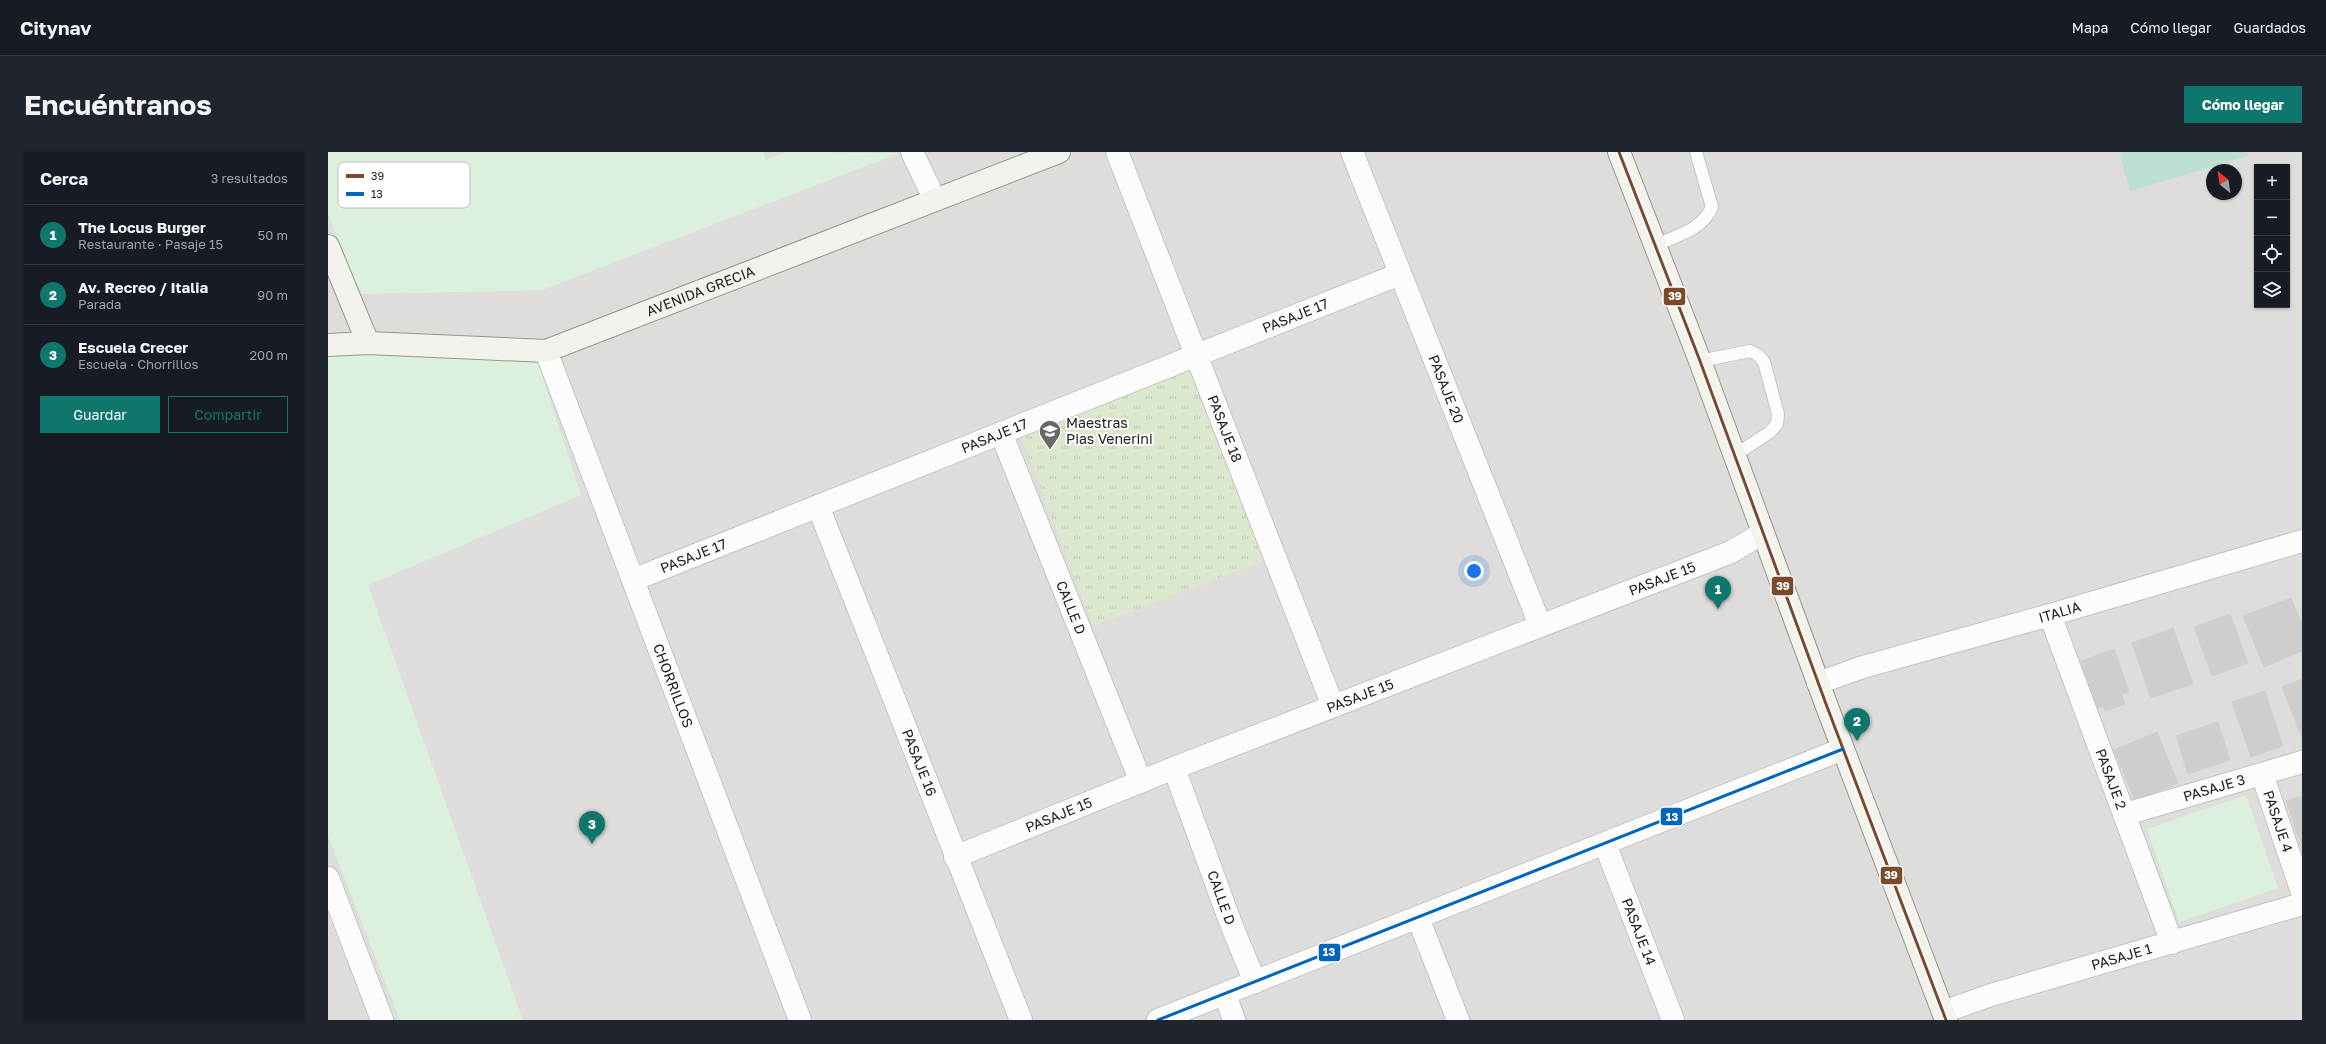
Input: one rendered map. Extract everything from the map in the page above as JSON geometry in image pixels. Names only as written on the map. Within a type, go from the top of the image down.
[{"type":"street","points":[[912,152],[935,200]]},
{"type":"street","name":"AVENIDA GRECIA","points":[[328,345],[368,343],[546,351],[1059,152]]},
{"type":"street","name":"PASAJE 18","points":[[1117,152],[1333,706]]},
{"type":"street","name":"PASAJE 20","points":[[1352,152],[1540,625]]},
{"type":"street","points":[[1619,152],[1700,361],[1818,683],[1944,1016]]},
{"type":"street","points":[[328,246],[368,343]]},
{"type":"street","name":"PASAJE 17","points":[[633,580],[1400,274]]},
{"type":"street","name":"CHORRILLOS","points":[[546,351],[800,1020]]},
{"type":"street","name":"CALLE D","points":[[1001,433],[1141,782]]},
{"type":"street","name":"PASAJE 16","points":[[818,506],[1020,1020]]},
{"type":"street","name":"PASAJE 15","points":[[955,857],[1174,768],[1731,552],[1763,533]]},
{"type":"street","name":"ITALIA","points":[[1818,683],[1863,666],[2050,615],[2302,542]]},
{"type":"street","name":"PASAJE 2","points":[[2050,615],[2126,814],[2172,943]]},
{"type":"street","points":[[1158,1020],[1843,749]]},
{"type":"street","name":"PASAJE 3","points":[[2126,814],[2302,762]]},
{"type":"street","name":"CALLE D","points":[[1174,768],[1231,924],[1255,982]]},
{"type":"street","name":"PASAJE 4","points":[[2262,774],[2302,892]]},
{"type":"street","name":"PASAJE 14","points":[[1605,844],[1673,1020]]},
{"type":"street","points":[[328,878],[382,1020]]},
{"type":"street","name":"PASAJE 1","points":[[1944,1016],[1991,995],[2302,904]]},
{"type":"street","points":[[1418,918],[1458,1020]]},
{"type":"street","points":[[1225,994],[1234,1020]]},
{"type":"lane","points":[[1656,245],[1698,226],[1707,218],[1712,207],[1696,152]]},
{"type":"lane","points":[[1700,361],[1750,351],[1758,355],[1764,362],[1778,414],[1777,424],[1770,432],[1735,455]]},
{"type":"shaded area","points":[[328,152],[2302,152],[2302,1020],[328,1020]]},
{"type":"green space","points":[[328,152],[763,152],[766,160],[786,152],[900,153],[542,290],[361,294],[328,214]]},
{"type":"green space","points":[[2119,152],[2247,152],[2248,156],[2221,164],[2206,164],[2206,168],[2130,191]]},
{"type":"green space","points":[[328,352],[537,360],[581,495],[368,585],[523,1020],[400,1020],[328,836]]},
{"type":"green space","points":[[1196,366],[1269,559],[1093,626],[1020,433]]},
{"type":"green space","points":[[2246,795],[2278,888],[2179,922],[2147,829]]},
{"type":"building","points":[[2291,598],[2302,624],[2302,651],[2264,667],[2243,616]]},
{"type":"building","points":[[2230,614],[2248,663],[2212,676],[2194,627]]},
{"type":"building","points":[[2173,628],[2193,684],[2151,698],[2132,643]]},
{"type":"building","points":[[2114,649],[2129,692],[2121,694],[2125,704],[2105,711],[2103,706],[2097,708],[2081,661]]},
{"type":"building","points":[[2302,679],[2302,738],[2282,687]]},
{"type":"building","points":[[2265,691],[2283,746],[2251,757],[2232,702]]},
{"type":"building","points":[[2218,722],[2230,760],[2188,774],[2176,736]]},
{"type":"building","points":[[2157,732],[2178,783],[2135,801],[2114,750]]},
{"type":"building","points":[[2302,796],[2302,849],[2286,801]]},
{"type":"transit line","name":"39","points":[[1619,152],[1700,361],[1826,704],[1946,1020]]},
{"type":"transit line","name":"13","points":[[1158,1020],[1843,749]]},
{"type":"place","name":"Maestras Pias Venerini","points":[[1050,450]]},
{"type":"place","name":"The Locus Burger","points":[[1718,609]]},
{"type":"place","name":"Av. Recreo / Italia","points":[[1857,741]]},
{"type":"place","name":"Escuela Crecer","points":[[592,844]]}]
